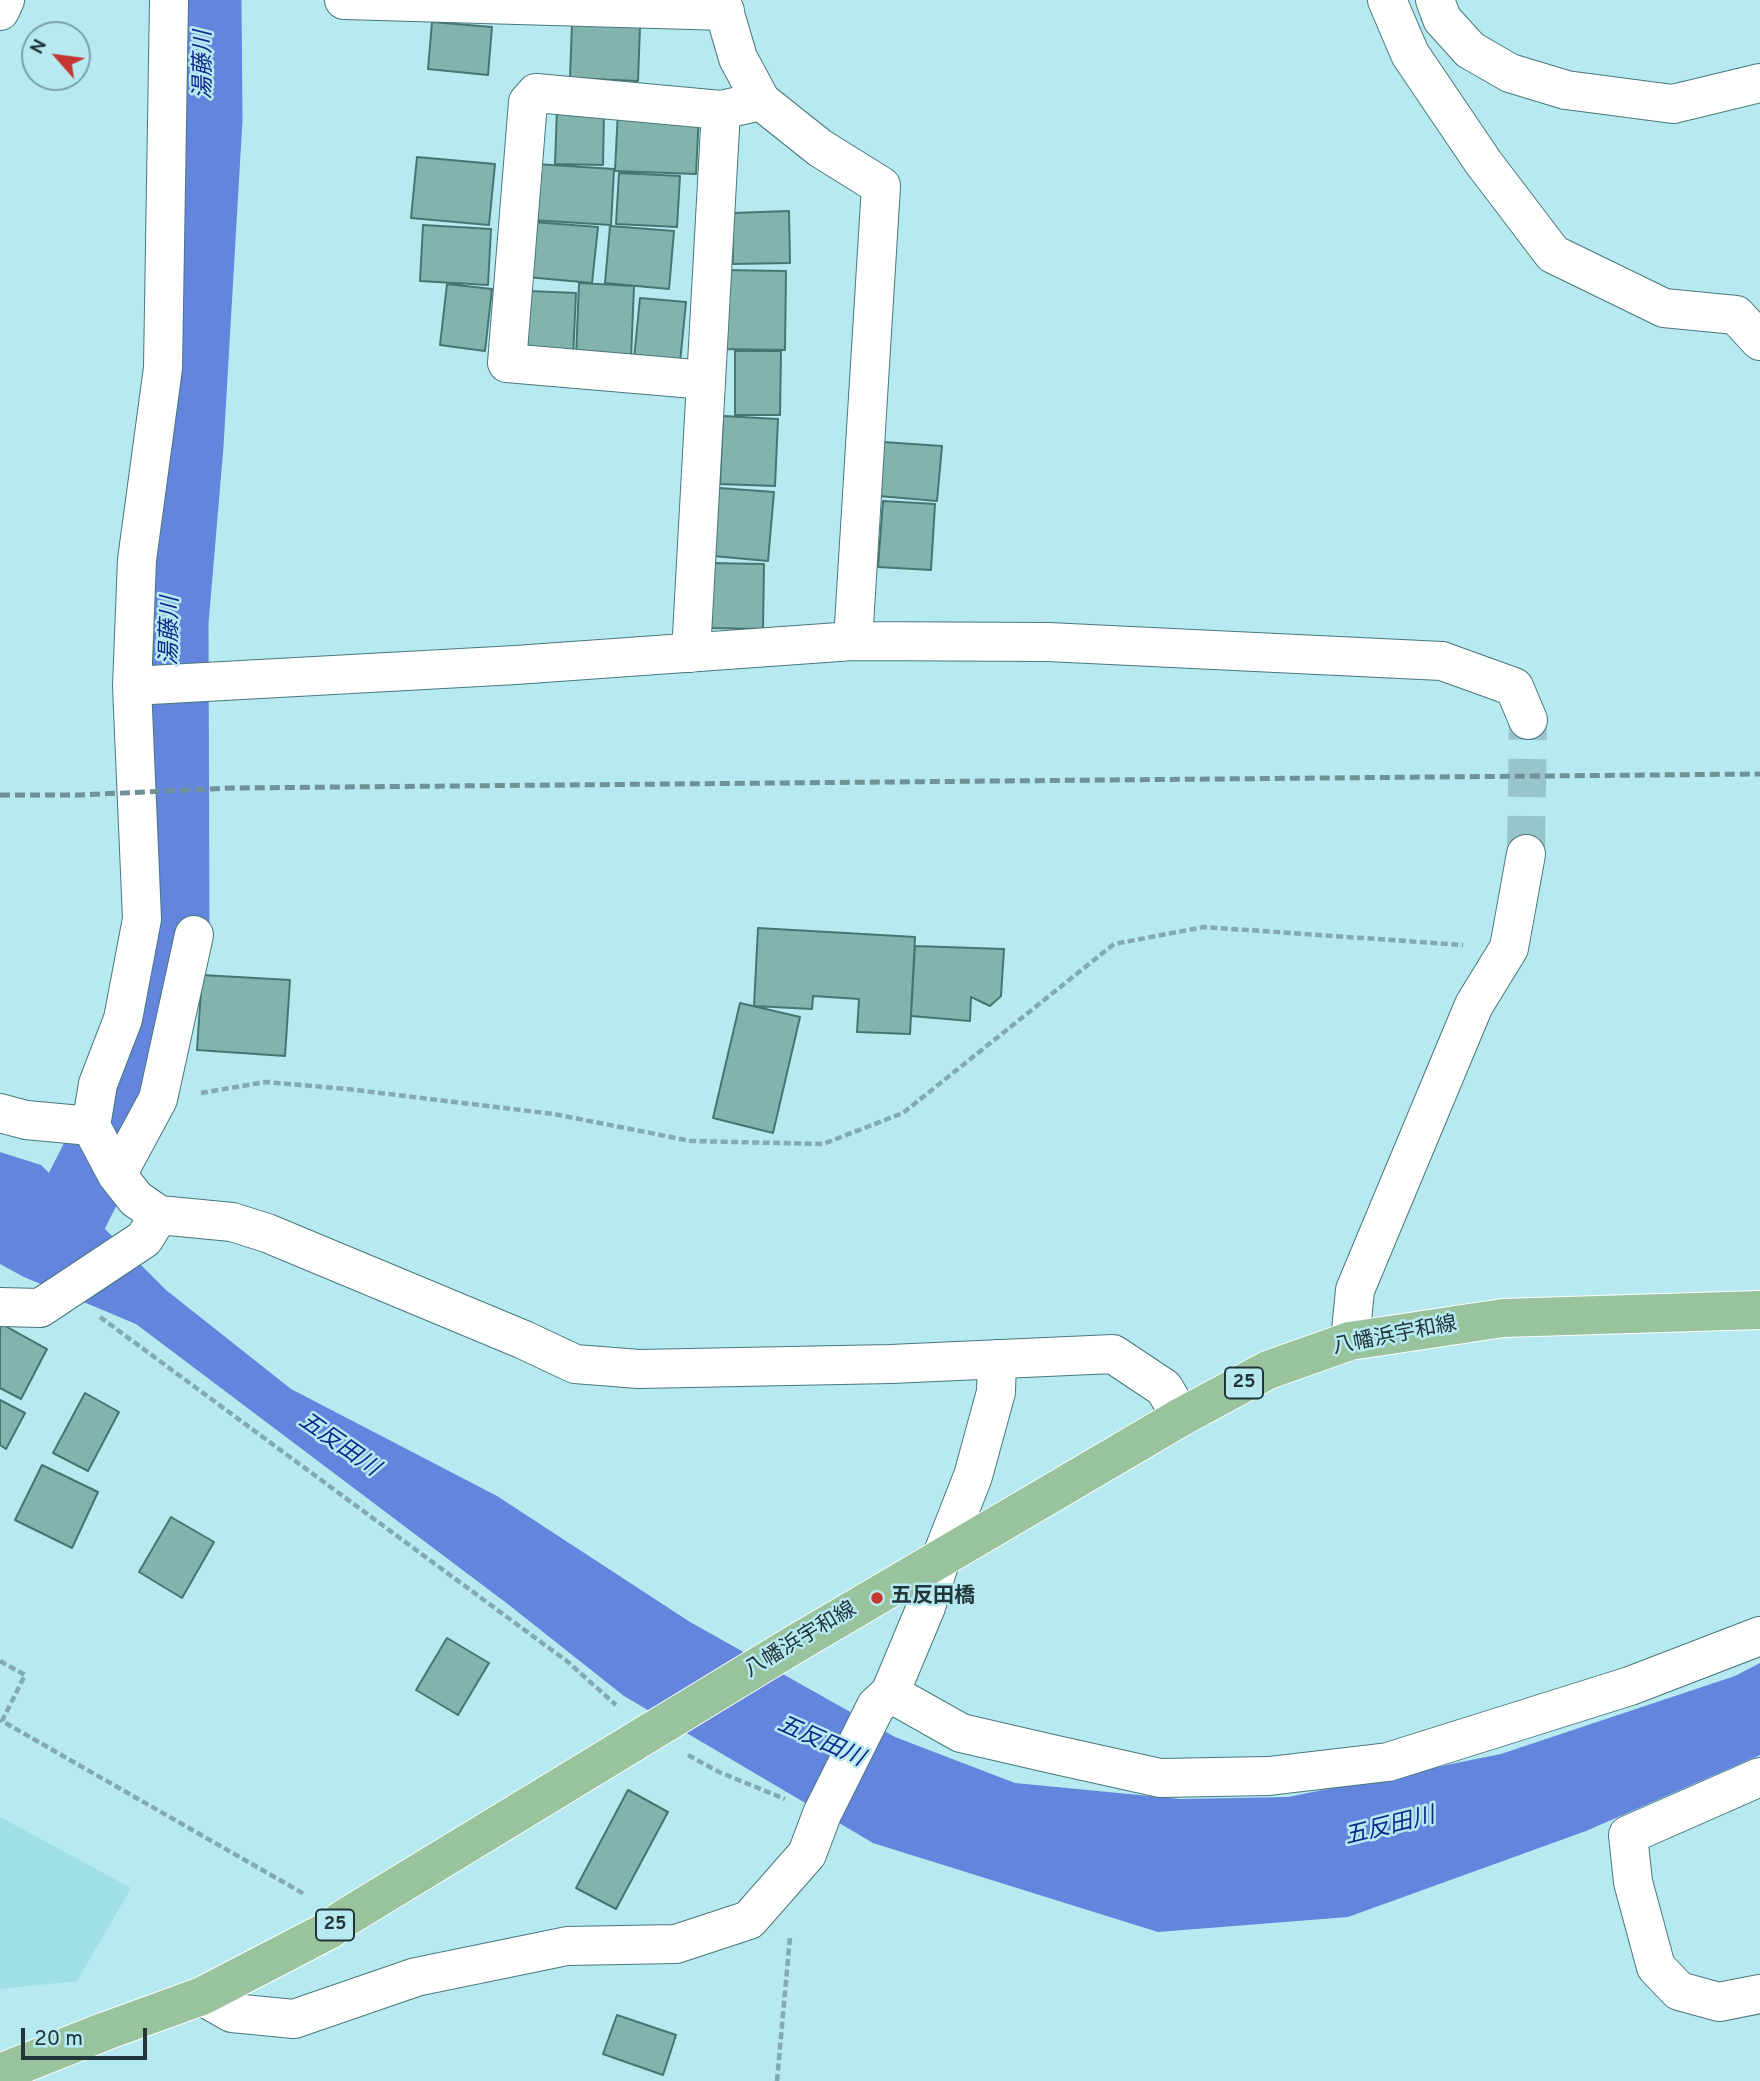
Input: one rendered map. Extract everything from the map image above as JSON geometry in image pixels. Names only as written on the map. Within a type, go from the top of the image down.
[{"type":"main road","name":"八幡浜宇和線","points":[[0,2073],[202,1996],[329,1930],[790,1647],[1181,1417],[1268,1370],[1350,1341],[1503,1318],[1760,1310]]},
{"type":"street","points":[[0,11],[5,0]]},
{"type":"street","points":[[151,1227],[104,1152],[98,1084],[123,1019],[142,919],[142,686],[137,560],[163,368],[169,0]]},
{"type":"street","points":[[344,0],[723,5],[738,58],[761,100],[820,148],[881,186],[853,641]]},
{"type":"street","points":[[1387,0],[1410,54],[1483,162],[1553,254],[1664,308],[1736,316],[1760,341]]},
{"type":"street","points":[[1435,0],[1442,19],[1470,50],[1510,73],[1566,90],[1673,104],[1760,83]]},
{"type":"street","points":[[706,380],[507,363],[528,102],[536,93],[721,110],[761,100]]},
{"type":"street","points":[[691,653],[721,110]]},
{"type":"street","points":[[142,686],[502,666],[853,641],[1048,642],[1442,661],[1514,687],[1528,720]]},
{"type":"street","points":[[1350,1341],[1355,1290],[1474,1005],[1509,948],[1526,854]]},
{"type":"street","points":[[104,1152],[158,1100],[194,934]]},
{"type":"street","points":[[0,1113],[26,1120],[104,1152]]},
{"type":"street","points":[[0,1307],[40,1308],[151,1227],[232,1222],[267,1233],[524,1340],[575,1364],[639,1368],[891,1364],[1113,1354],[1164,1388],[1181,1417]]},
{"type":"street","points":[[202,1996],[232,2013],[294,2019],[416,1977],[566,1946],[676,1944],[749,1920],[807,1854],[822,1814],[883,1699],[926,1607],[973,1476],[996,1392],[997,1359]]},
{"type":"street","points":[[883,1699],[961,1733],[1160,1778],[1269,1776],[1388,1762],[1630,1686],[1760,1636]]},
{"type":"street","points":[[1760,1777],[1628,1835],[1633,1882],[1656,1966],[1679,1991],[1719,2002],[1760,1994]]},
{"type":"path","points":[[158,1100],[266,1082],[554,1114],[691,1141],[823,1144],[903,1113],[1114,944],[1204,927],[1509,948]]},
{"type":"path","points":[[65,1292],[568,1662],[648,1733],[719,1772],[822,1814]]},
{"type":"path","points":[[0,1661],[25,1675],[2,1721],[345,1918]]},
{"type":"path","points":[[778,2081],[791,1931]]},
{"type":"shaded area","points":[[0,1817],[131,1888],[77,1981],[0,1989]]},
{"type":"water","name":"五反田川","points":[[0,1152],[41,1165],[166,1290],[291,1389],[497,1496],[690,1622],[895,1737],[1015,1783],[1180,1799],[1288,1797],[1501,1754],[1735,1676],[1760,1663],[1760,1755],[1586,1831],[1348,1917],[1158,1932],[873,1843],[624,1696],[509,1605],[136,1324],[24,1277],[0,1264]]},
{"type":"building","points":[[432,22],[492,27],[488,75],[428,69]]},
{"type":"building","points":[[572,23],[640,26],[638,81],[570,78]]},
{"type":"building","points":[[557,109],[604,110],[603,165],[555,164]]},
{"type":"building","points":[[618,110],[699,113],[696,174],[615,171]]},
{"type":"building","points":[[417,157],[495,164],[489,225],[411,218]]},
{"type":"building","points":[[536,164],[614,169],[611,225],[532,220]]},
{"type":"building","points":[[619,173],[680,176],[677,227],[616,224]]},
{"type":"building","points":[[789,211],[790,263],[733,264],[732,213]]},
{"type":"building","points":[[533,222],[598,227],[592,283],[527,277]]},
{"type":"building","points":[[423,225],[491,229],[488,285],[420,281]]},
{"type":"building","points":[[610,226],[674,231],[669,289],[605,283]]},
{"type":"building","points":[[721,270],[786,271],[785,350],[719,349]]},
{"type":"building","points":[[579,283],[634,286],[631,359],[576,357]]},
{"type":"building","points":[[447,284],[492,289],[485,351],[440,345]]},
{"type":"building","points":[[529,291],[576,293],[573,358],[527,356]]},
{"type":"building","points":[[640,298],[686,302],[680,363],[634,359]]},
{"type":"building","points":[[735,351],[781,351],[780,415],[735,415]]},
{"type":"building","points":[[723,416],[778,419],[775,486],[720,484]]},
{"type":"building","points":[[883,442],[942,446],[937,501],[879,496]]},
{"type":"building","points":[[719,488],[774,492],[768,561],[713,556]]},
{"type":"building","points":[[883,501],[935,504],[931,570],[878,567]]},
{"type":"building","points":[[709,563],[764,564],[763,629],[708,628]]},
{"type":"building","points":[[758,928],[915,937],[910,1034],[857,1032],[859,999],[813,996],[812,1009],[754,1006]]},
{"type":"building","points":[[915,946],[1004,949],[1001,996],[990,1006],[971,997],[970,1021],[911,1016]]},
{"type":"building","points":[[202,975],[290,980],[285,1056],[197,1050]]},
{"type":"building","points":[[740,1003],[800,1017],[773,1133],[713,1118]]},
{"type":"building","points":[[0,1323],[47,1349],[21,1399],[0,1388]]},
{"type":"building","points":[[85,1393],[119,1412],[88,1471],[53,1453]]},
{"type":"building","points":[[0,1400],[25,1413],[6,1449],[0,1445]]},
{"type":"building","points":[[42,1465],[98,1492],[72,1548],[15,1520]]},
{"type":"building","points":[[171,1517],[214,1542],[182,1598],[139,1572]]},
{"type":"building","points":[[447,1638],[489,1663],[458,1715],[416,1690]]},
{"type":"building","points":[[628,1790],[668,1812],[616,1909],[576,1888]]},
{"type":"building","points":[[617,2015],[676,2035],[663,2075],[603,2054]]},
{"type":"waterway","name":"湯藤川","points":[[57,1240],[135,1086],[172,939],[171,622],[186,445],[205,119],[204,0]]},
{"type":"tunnel","points":[[1526,854],[1528,720]]},
{"type":"railway","points":[[0,795],[79,795],[232,788],[1760,774]]},
{"type":"place","name":"五反田橋","points":[[877,1598]]}]
